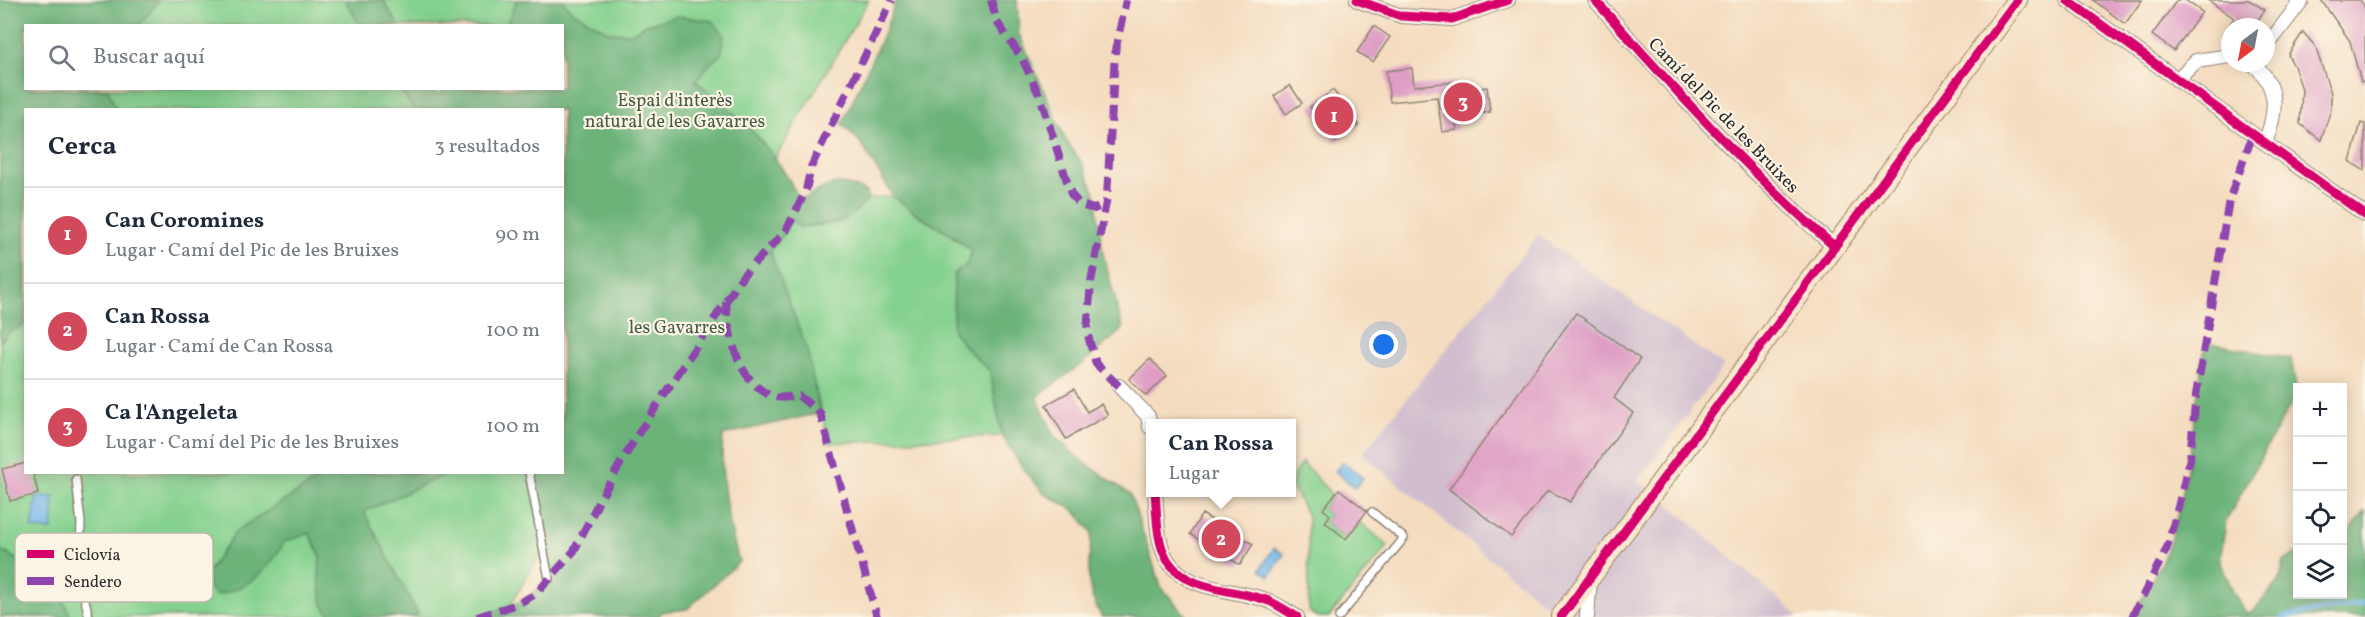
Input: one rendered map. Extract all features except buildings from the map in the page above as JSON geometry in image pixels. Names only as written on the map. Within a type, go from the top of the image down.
[{"type":"main road","points":[[1561,617],[2017,0]]},
{"type":"street","points":[[1357,0],[1401,16],[1452,19],[1508,0]]},
{"type":"street","name":"Camí del Pic de les Bruixes","points":[[1595,0],[1676,91],[1794,211],[1835,247]]},
{"type":"street","points":[[2067,0],[2365,215]]},
{"type":"street","points":[[2275,35],[2302,0]]},
{"type":"street","points":[[2177,80],[2196,62],[2221,58]]},
{"type":"street","points":[[2261,72],[2266,77],[2275,99],[2273,121],[2265,142]]},
{"type":"street","points":[[1119,386],[1149,419]]},
{"type":"street","points":[[1156,497],[1160,536],[1167,559],[1181,576],[1203,587],[1220,588],[1269,602],[1297,617]]},
{"type":"street","points":[[1587,617],[1590,579]]},
{"type":"lane","points":[[530,474],[549,579]]},
{"type":"lane","points":[[76,479],[81,533]]},
{"type":"lane","points":[[1339,617],[1404,538],[1372,512]]},
{"type":"lane","points":[[85,602],[89,617]]},
{"type":"shaded area","points":[[1538,235],[1724,366],[1638,481],[1663,499],[1799,617],[1561,617],[1362,454]]},
{"type":"green space","name":"Espai d'interès natural de les Gavarres","points":[[0,0],[869,0],[503,617],[0,617]]},
{"type":"green space","points":[[0,0],[160,0],[140,24],[24,24],[24,90],[108,90],[116,108],[24,108],[24,325],[8,333],[0,342]]},
{"type":"green space","points":[[345,0],[383,0],[397,24],[359,24]]},
{"type":"green space","name":"les Gavarres","points":[[517,0],[561,0],[575,13],[609,32],[631,33],[646,24],[678,16],[712,21],[724,34],[721,54],[696,81],[726,105],[754,133],[779,164],[798,197],[806,198],[822,188],[841,184],[866,192],[868,199],[850,216],[833,223],[800,227],[790,220],[786,231],[770,251],[807,350],[820,413],[723,435],[722,467],[725,499],[739,562],[687,609],[661,612],[659,617],[477,617],[524,599],[549,579],[529,474],[564,474],[564,108],[412,108],[401,90],[432,90],[435,95],[445,90],[564,90],[564,24],[506,24]]},
{"type":"green space","points":[[896,0],[1017,0],[1019,34],[1064,137],[1083,165],[1095,193],[1103,254],[1123,329],[1083,363],[1037,397],[1054,436],[1082,461],[1130,494],[1161,587],[1187,617],[1102,617],[1090,585],[1092,532],[1074,510],[1045,494],[1026,473],[1002,436],[990,371],[967,349],[953,331],[954,273],[966,266],[972,251],[950,233],[925,220],[893,196],[861,143],[842,124],[885,31]]},
{"type":"green space","points":[[893,196],[972,251],[966,266],[967,349],[990,371],[1002,436],[829,443],[815,387],[770,251],[786,231],[790,220],[800,227],[827,224],[851,213],[868,199]]},
{"type":"green space","points":[[2206,342],[2291,359],[2295,383],[2293,383],[2293,399],[2226,521],[2220,561],[2234,594],[2246,613],[2253,611],[2279,582],[2284,562],[2293,556],[2293,599],[2347,599],[2347,535],[2365,511],[2365,617],[2132,617],[2165,555],[2176,522],[2187,471]]},
{"type":"green space","points":[[1302,462],[1333,496],[1323,509],[1330,515],[1325,522],[1346,539],[1360,522],[1388,546],[1329,617],[1317,617],[1309,611],[1308,518],[1296,494],[1296,471]]},
{"type":"green space","points":[[318,474],[446,474],[364,512],[418,614],[412,617],[331,617],[322,603],[319,578],[320,555],[309,533],[284,542],[265,569],[248,583],[216,595],[213,592],[213,565],[236,531],[314,482]]},
{"type":"green space","points":[[0,550],[15,558],[15,602],[64,602],[71,617],[0,617]]},
{"type":"water","points":[[1343,462],[1363,478],[1355,488],[1335,471]]},
{"type":"water","points":[[37,496],[54,497],[52,530],[32,529]]},
{"type":"water","points":[[1274,548],[1284,554],[1270,576],[1260,570]]},
{"type":"waterway","points":[[2283,617],[2365,603]]},
{"type":"marked path","points":[[477,617],[515,605],[536,594],[574,551],[600,499],[636,437],[744,274],[786,231],[806,190],[811,167],[892,0]]},
{"type":"marked path","points":[[991,0],[997,22],[1022,58],[1041,99],[1071,194],[1080,205],[1094,209],[1104,205]]},
{"type":"marked path","points":[[1119,386],[1096,364],[1087,332],[1091,282],[1107,197],[1115,52],[1126,0]]},
{"type":"marked path","points":[[2132,617],[2167,548],[2178,507],[2190,458],[2196,395],[2229,200],[2253,134]]},
{"type":"marked path","points":[[726,301],[729,329],[737,357],[752,382],[762,391],[775,397],[799,396],[820,413],[877,617]]},
{"type":"cycle path","points":[[1357,0],[1401,16],[1452,19],[1508,0]]},
{"type":"cycle path","points":[[1595,0],[1681,96],[1741,158],[1835,247]]},
{"type":"cycle path","points":[[1561,617],[2017,0]]},
{"type":"cycle path","points":[[2067,0],[2365,215]]},
{"type":"cycle path","points":[[1155,497],[1161,546],[1168,561],[1177,571],[1201,584],[1269,601],[1297,617]]},
{"type":"place","name":"Ca l'Angeleta","points":[[1463,102]]},
{"type":"place","name":"Can Coromines","points":[[1334,116]]},
{"type":"place","name":"Can Rossa","points":[[1221,539]]}]
